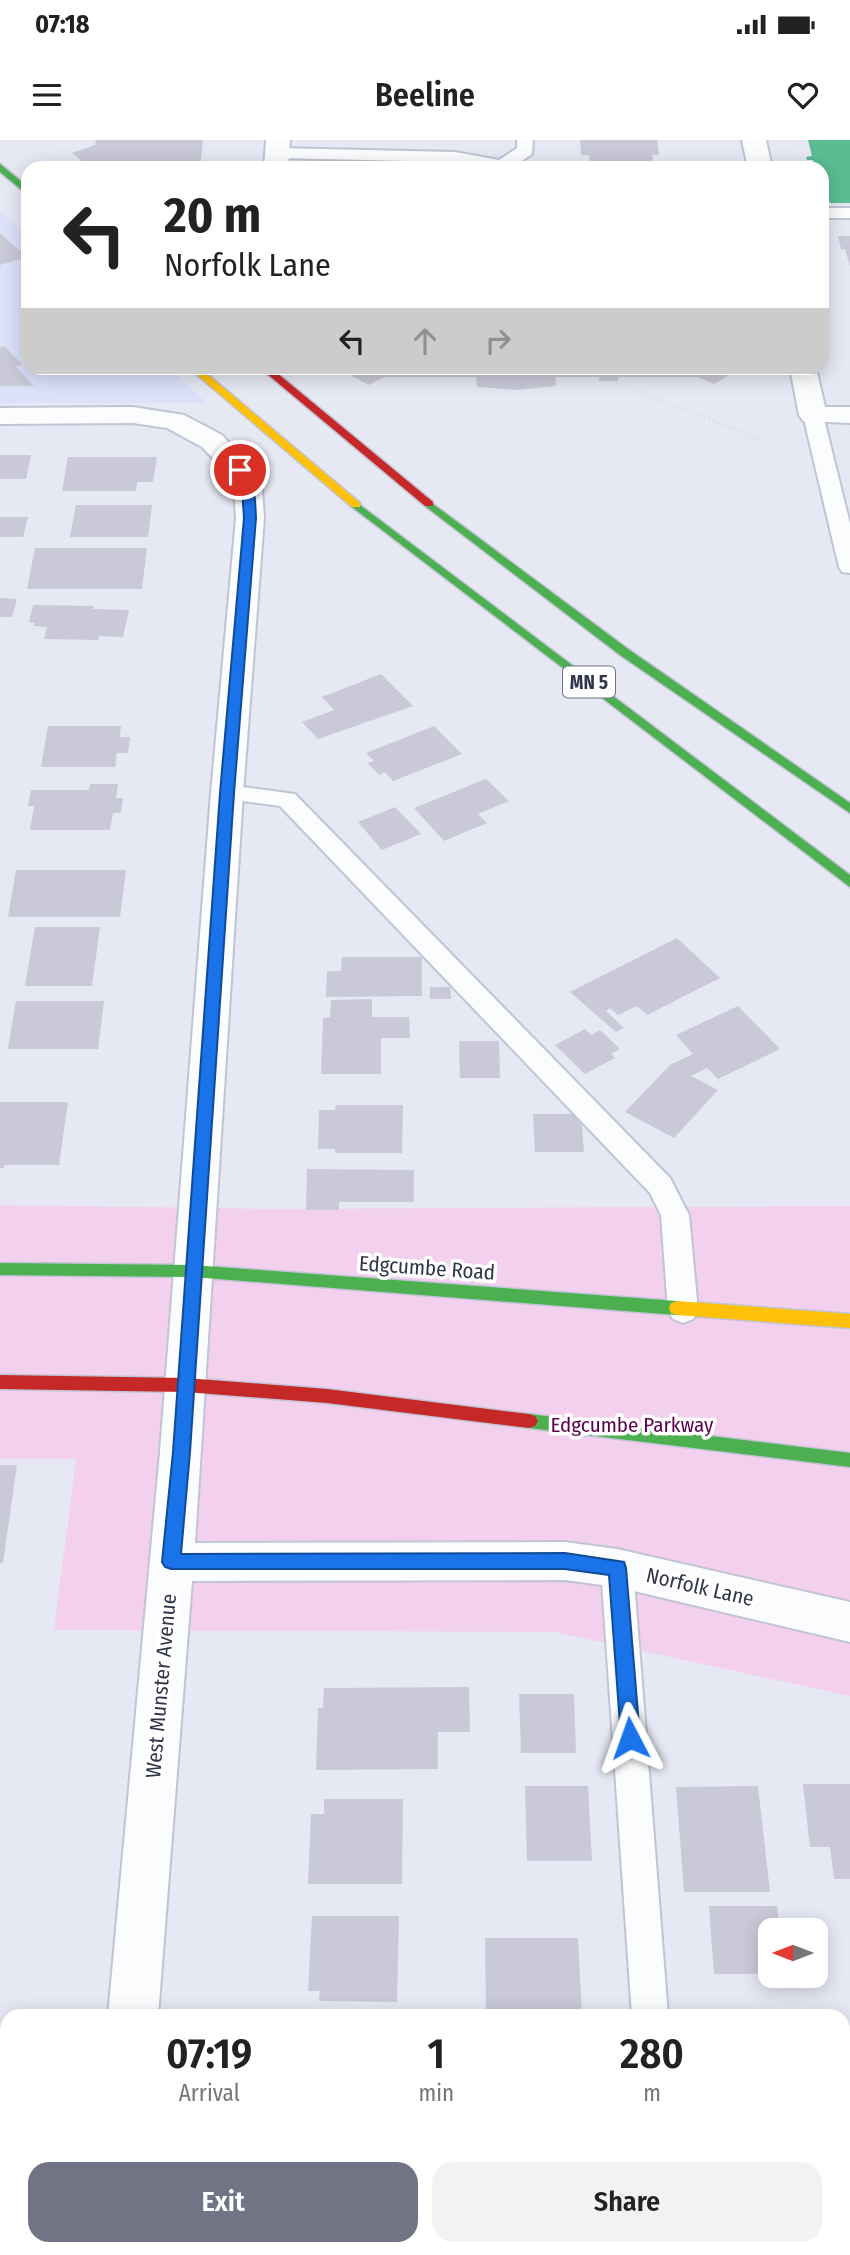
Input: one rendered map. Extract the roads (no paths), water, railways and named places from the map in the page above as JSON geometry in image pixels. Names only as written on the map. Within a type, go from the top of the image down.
[{"type":"main road","points":[[0,167],[21,185]]},
{"type":"main road","name":"MN 5","points":[[202,375],[327,484],[702,765],[850,882]]},
{"type":"main road","name":"MN 5","points":[[273,375],[431,506],[607,638],[850,809]]},
{"type":"main road","name":"Edgcumbe Road","points":[[0,1269],[192,1271],[683,1311],[850,1321]]},
{"type":"main road","points":[[0,1382],[185,1385],[327,1396],[850,1460]]},
{"type":"street","points":[[754,140],[758,161]]},
{"type":"street","points":[[804,375],[813,415],[850,415]]},
{"type":"street","name":"West Munster Avenue","points":[[0,416],[133,415],[174,421],[212,441],[240,470],[248,489],[250,518],[227,793],[185,1385],[134,2009]]},
{"type":"street","name":"Norfolk Lane","points":[[171,1562],[565,1561],[617,1568],[850,1622]]},
{"type":"lane","points":[[514,161],[526,150],[525,140]]},
{"type":"lane","points":[[277,154],[454,156],[481,161]]},
{"type":"lane","points":[[829,213],[850,213]]},
{"type":"lane","points":[[813,415],[850,567]]},
{"type":"lane","points":[[227,793],[288,799],[660,1186],[675,1215],[683,1311]]},
{"type":"lane","points":[[617,1568],[649,2009]]},
{"type":"park label","name":"Edgcumbe Parkway","points":[[632,1425]]}]
